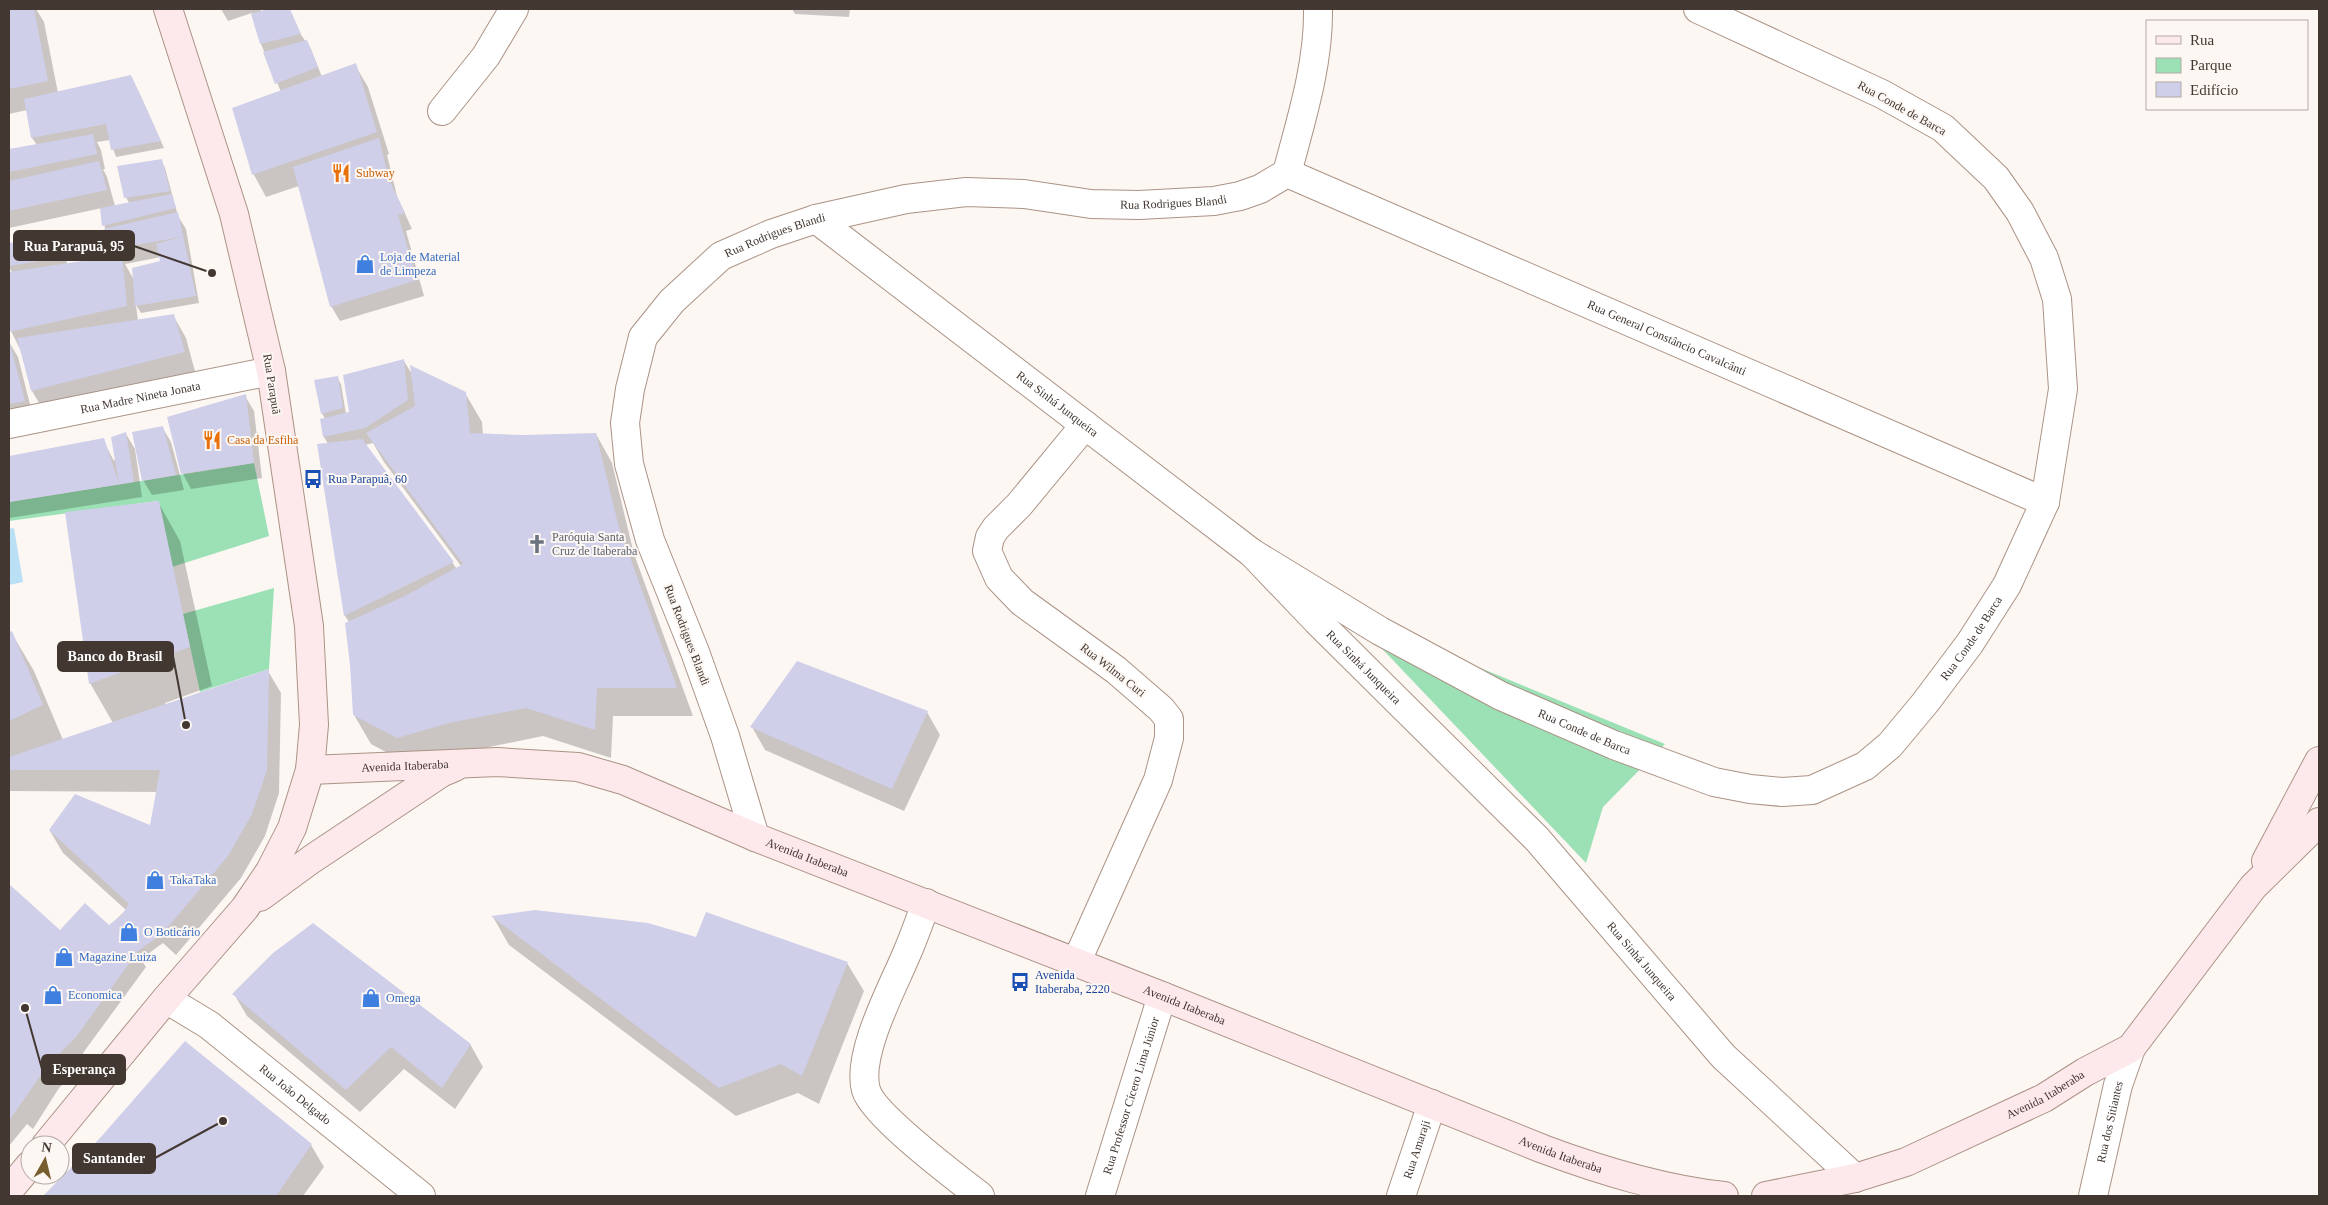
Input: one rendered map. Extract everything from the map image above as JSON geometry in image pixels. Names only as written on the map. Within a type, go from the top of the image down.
[{"type":"main road","name":"Rua Parapuã","points":[[168,9],[234,214],[272,371],[309,626],[314,725],[310,770]]},
{"type":"main road","name":"Avenida Itaberaba","points":[[2253,887],[2319,761]]},
{"type":"main road","name":"Avenida Itaberaba","points":[[310,770],[514,762],[578,768],[623,780],[755,837],[1595,1168],[1648,1183],[1724,1196]]},
{"type":"main road","points":[[245,908],[312,859],[422,785],[441,773],[463,764]]},
{"type":"main road","points":[[54,1135],[166,999],[245,908],[270,871],[292,828],[310,770]]},
{"type":"main road","name":"Avenida Itaberaba","points":[[1766,1196],[1855,1178],[1906,1162],[2044,1098],[2085,1072],[2131,1048],[2253,887],[2319,822]]},
{"type":"main road","points":[[9,1190],[20,1176]]},
{"type":"street","points":[[442,111],[486,56],[514,9]]},
{"type":"street","points":[[1287,174],[1303,113],[1318,34],[1318,9]]},
{"type":"street","name":"Rua Conde de Barca","points":[[1252,553],[1380,631],[1501,696],[1614,745],[1714,782],[1750,789],[1782,792],[1812,790],[1840,780],[1865,766],[1890,745],[1970,643],[2008,585],[2045,502],[2063,389],[2057,299],[2044,258],[2020,212],[1996,178],[1943,128],[1882,94],[1698,9]]},
{"type":"street","name":"Rua Rodrigues Blandi","points":[[755,837],[725,736],[695,652],[650,540],[629,464],[625,422],[630,389],[643,338],[672,301],[721,256],[771,234],[816,219],[906,199],[966,192],[1024,194],[1101,204],[1139,206],[1214,201],[1240,196],[1287,174]]},
{"type":"street","name":"Rua General Constâncio Cavalcânti","points":[[1287,174],[2045,502]]},
{"type":"street","name":"Rua Sinhá Junqueira","points":[[816,219],[1252,553],[1537,839],[1723,1056],[1855,1178]]},
{"type":"street","name":"Rua Madre Nineta Jonata","points":[[9,424],[272,371]]},
{"type":"street","name":"Rua Wilma Curi","points":[[1076,963],[1158,780],[1169,738],[1169,719],[1161,709],[1116,670],[1022,602],[998,578],[987,551],[990,538],[996,528],[1019,505],[1084,425]]},
{"type":"street","points":[[926,903],[875,1026],[866,1066],[866,1091],[874,1104],[919,1147],[980,1196]]},
{"type":"street","name":"Rua Professor Cícero Lima Júnior","points":[[1100,1196],[1162,996]]},
{"type":"street","name":"Rua João Delgado","points":[[166,999],[209,1025],[421,1196]]},
{"type":"street","name":"Rua dos Sitiantes","points":[[2093,1196],[2118,1085],[2131,1048]]},
{"type":"street","name":"Rua Amaraji","points":[[1401,1196],[1432,1104]]},
{"type":"green space","points":[[254,463],[269,536],[172,567],[158,501],[9,521],[9,502]]},
{"type":"green space","points":[[274,588],[269,669],[200,692],[183,614]]},
{"type":"green space","points":[[1349,614],[1665,744],[1603,807],[1586,863]]},
{"type":"water","points":[[14,528],[23,582],[9,585],[9,529]]},
{"type":"building","points":[[9,9],[34,9],[48,81],[9,89]]},
{"type":"building","points":[[268,9],[290,9],[301,34],[260,44],[251,14]]},
{"type":"building","points":[[307,40],[318,67],[275,84],[263,52]]},
{"type":"building","points":[[356,63],[377,132],[252,175],[232,108]]},
{"type":"building","points":[[131,75],[161,141],[111,150],[106,124],[31,138],[24,99]]},
{"type":"building","points":[[93,134],[97,154],[9,172],[9,149]]},
{"type":"building","points":[[379,138],[389,180],[405,213],[398,215],[417,280],[330,307],[293,167]]},
{"type":"building","points":[[162,159],[170,191],[124,198],[117,166]]},
{"type":"building","points":[[99,161],[107,190],[9,211],[9,181]]},
{"type":"building","points":[[172,194],[176,208],[102,226],[100,208]]},
{"type":"building","points":[[178,212],[196,296],[135,306],[132,268],[160,261],[156,244],[181,237],[107,250],[104,229]]},
{"type":"building","points":[[61,237],[64,257],[9,266],[9,243]]},
{"type":"building","points":[[122,255],[127,306],[9,332],[9,272]]},
{"type":"building","points":[[174,314],[185,352],[31,391],[17,338]]},
{"type":"building","points":[[9,340],[25,401],[9,404]]},
{"type":"building","points":[[404,359],[408,400],[365,428],[323,437],[320,419],[349,412],[343,375]]},
{"type":"building","name":"Paróquia Santa Cruz de Itaberaba","points":[[410,365],[466,392],[470,433],[524,435],[596,433],[618,524],[677,688],[597,688],[595,730],[526,708],[449,723],[397,738],[353,715],[345,623],[405,596],[463,564],[366,433],[415,406]]},
{"type":"building","points":[[338,376],[343,408],[321,414],[314,380]]},
{"type":"building","name":"Casa da Esfiha","points":[[246,394],[254,463],[181,474],[167,417]]},
{"type":"building","points":[[163,426],[176,475],[142,481],[132,432]]},
{"type":"building","points":[[126,432],[134,482],[9,502],[9,456],[104,438],[119,484],[111,437]]},
{"type":"building","points":[[362,439],[454,562],[344,616],[317,444]]},
{"type":"building","points":[[159,501],[190,647],[89,684],[65,512]]},
{"type":"building","points":[[12,631],[43,705],[9,721],[9,632]]},
{"type":"building","points":[[797,661],[928,711],[892,789],[750,727]]},
{"type":"building","points":[[269,669],[267,770],[252,814],[228,856],[162,934],[138,951],[76,1037],[47,1066],[9,1121],[9,884],[60,930],[85,903],[109,925],[121,916],[129,904],[49,830],[75,794],[150,825],[160,770],[9,770],[9,757]]},
{"type":"building","points":[[535,910],[648,923],[696,937],[706,912],[848,962],[802,1076],[781,1064],[719,1088],[491,916]]},
{"type":"building","points":[[313,923],[471,1044],[442,1088],[391,1047],[346,1090],[232,994],[273,953]]},
{"type":"building","points":[[185,1041],[312,1144],[276,1196],[43,1196],[54,1185],[70,1185],[70,1169],[100,1138]]},
{"type":"place","name":"Subway","points":[[341,173]]},
{"type":"place","name":"Loja de Material de Limpeza","points":[[365,264]]},
{"type":"place","name":"Rua Parapuã, 95","points":[[212,273]]},
{"type":"place","name":"Casa da Esfiha","points":[[212,440]]},
{"type":"place","name":"Rua Parapuã, 60","points":[[313,479]]},
{"type":"place","name":"Paróquia Santa Cruz de Itaberaba","points":[[537,544]]},
{"type":"place","name":"Banco do Brasil","points":[[186,725]]},
{"type":"place","name":"TakaTaka","points":[[155,880]]},
{"type":"place","name":"O Boticário","points":[[129,932]]},
{"type":"place","name":"Magazine Luiza","points":[[64,957]]},
{"type":"place","name":"Avenida Itaberaba, 2220","points":[[1020,982]]},
{"type":"place","name":"Economica","points":[[53,995]]},
{"type":"place","name":"Omega","points":[[371,998]]},
{"type":"place","name":"Esperança","points":[[25,1008]]},
{"type":"place","name":"Santander","points":[[223,1121]]}]
